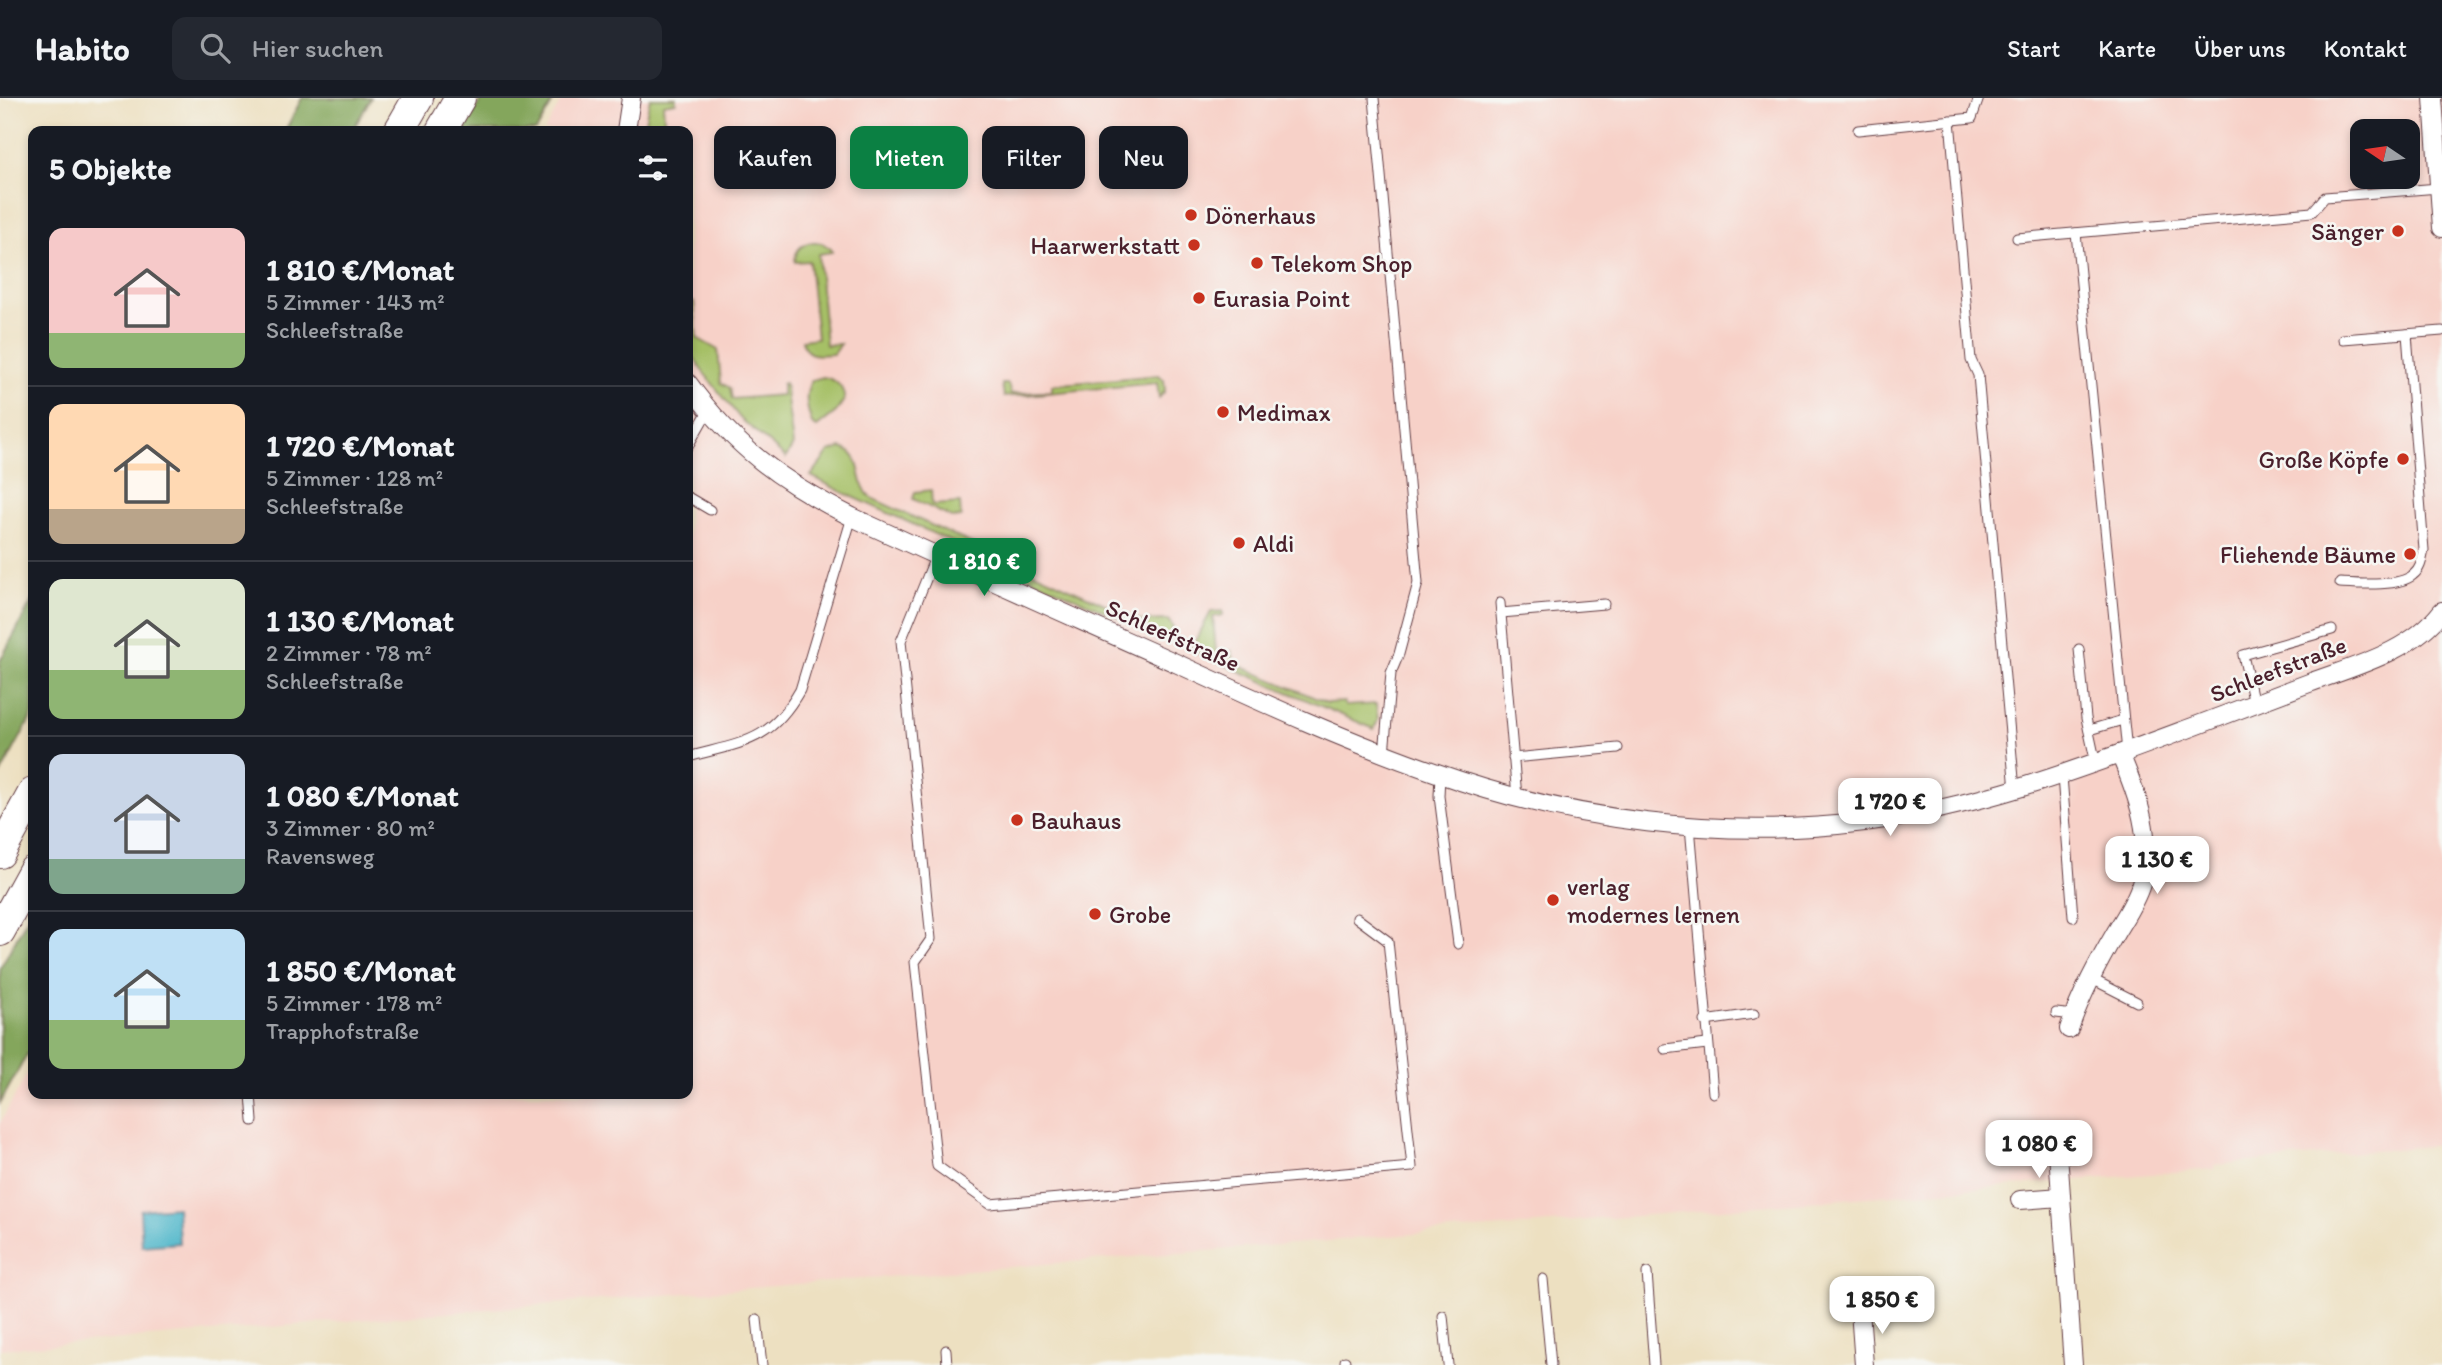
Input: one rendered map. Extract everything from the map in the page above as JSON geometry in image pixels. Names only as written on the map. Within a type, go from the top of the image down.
[{"type":"highway","points":[[402,126],[418,98]]},
{"type":"highway","points":[[444,126],[460,98]]},
{"type":"highway","points":[[0,853],[28,802]]},
{"type":"highway","points":[[0,931],[28,880]]},
{"type":"street","points":[[627,126],[631,98]]},
{"type":"street","points":[[2432,98],[2438,127],[2442,228]]},
{"type":"street","name":"Schleefstraße","points":[[693,390],[708,411],[741,444],[785,481],[806,495],[852,517],[1384,754],[1440,775],[1598,815],[1690,826],[1766,828],[1864,822],[1965,804],[2015,791],[2096,764],[2402,646],[2420,635],[2442,611]]},
{"type":"street","points":[[2066,1019],[2141,886],[2145,858],[2142,810],[2124,753]]},
{"type":"street","points":[[2058,1153],[2073,1365]]},
{"type":"street","points":[[2020,1200],[2060,1197]]},
{"type":"street","points":[[1860,1310],[1864,1365]]},
{"type":"lane","points":[[1374,98],[1418,583],[1391,674],[1384,754]]},
{"type":"lane","points":[[1858,130],[1972,118],[1979,98]]},
{"type":"lane","points":[[1950,120],[1971,360],[1978,375],[2015,791]]},
{"type":"lane","points":[[2017,239],[2312,212],[2325,197],[2439,188]]},
{"type":"lane","points":[[2076,233],[2124,753]]},
{"type":"lane","points":[[2343,339],[2442,331]]},
{"type":"lane","points":[[2340,583],[2369,584],[2405,580],[2415,574],[2421,564],[2424,550],[2407,334]]},
{"type":"lane","points":[[693,437],[708,411]]},
{"type":"lane","points":[[693,500],[710,510]]},
{"type":"lane","points":[[693,756],[758,737],[790,709],[800,690],[852,517]]},
{"type":"lane","points":[[936,555],[901,641],[931,939],[915,962],[937,1166],[990,1204],[1412,1167],[1388,941],[1357,918]]},
{"type":"lane","points":[[1548,598],[1549,609]]},
{"type":"lane","points":[[1500,603],[1517,796]]},
{"type":"lane","points":[[1501,613],[1604,604]]},
{"type":"lane","points":[[2254,704],[2244,655],[2332,630]]},
{"type":"lane","points":[[2079,649],[2096,764]]},
{"type":"lane","points":[[2089,730],[2123,720]]},
{"type":"lane","points":[[1513,758],[1618,748]]},
{"type":"lane","points":[[1440,775],[1439,796],[1458,944]]},
{"type":"lane","points":[[2062,776],[2073,917]]},
{"type":"lane","points":[[1690,826],[1713,1093]]},
{"type":"lane","points":[[2090,978],[2137,1002]]},
{"type":"lane","points":[[1705,1021],[1754,1014]]},
{"type":"lane","points":[[1665,1049],[1707,1044]]},
{"type":"lane","points":[[251,1099],[253,1121]]},
{"type":"lane","points":[[1647,1273],[1654,1365]]},
{"type":"lane","points":[[1543,1279],[1551,1365]]},
{"type":"lane","points":[[1443,1317],[1448,1365]]},
{"type":"lane","points":[[757,1319],[762,1365]]},
{"type":"lane","points":[[946,1350],[947,1365]]},
{"type":"shaded area","points":[[563,98],[2442,98],[2442,1145],[2214,1165],[2214,1169],[0,1349],[0,1123],[28,1072],[28,1099],[693,1099],[693,126],[547,126]]},
{"type":"green space","points":[[302,98],[371,98],[355,126],[288,126]]},
{"type":"green space","points":[[482,98],[555,98],[539,126],[467,126]]},
{"type":"green space","points":[[650,98],[676,98],[676,102],[663,104],[665,126],[644,126]]},
{"type":"green space","points":[[808,243],[822,243],[832,252],[818,254],[826,345],[840,344],[833,354],[809,353],[802,340],[817,338],[809,261],[795,262],[798,250]]},
{"type":"green space","points":[[693,302],[697,338],[718,350],[721,383],[730,388],[732,399],[782,395],[782,384],[785,383],[793,445],[786,458],[740,418],[693,356]]},
{"type":"green space","points":[[1159,375],[1164,380],[1165,391],[1159,398],[1157,383],[1004,397],[1002,384],[1008,384],[1011,394],[1052,391],[1052,385]]},
{"type":"green space","points":[[823,377],[838,384],[843,391],[844,400],[836,412],[817,427],[812,424],[807,396],[812,380]]},
{"type":"green space","points":[[841,448],[854,457],[866,492],[871,498],[1142,621],[1168,620],[1173,627],[1168,640],[811,476],[829,452]]},
{"type":"green space","points":[[931,490],[932,505],[960,503],[961,517],[952,518],[913,499],[915,492]]},
{"type":"green space","points":[[28,608],[28,723],[0,775],[0,661]]},
{"type":"green space","points":[[1223,611],[1223,615],[1213,617],[1216,652],[1232,651],[1235,664],[1327,703],[1344,702],[1345,706],[1376,704],[1378,720],[1374,729],[1190,650],[1211,612]]},
{"type":"green space","points":[[28,917],[28,1053],[0,1103],[0,968]]},
{"type":"water","points":[[177,1207],[179,1243],[142,1246],[140,1210]]},
{"type":"place","name":"Dönerhaus","points":[[1191,215]]},
{"type":"place","name":"Sänger","points":[[2398,231]]},
{"type":"place","name":"Haarwerkstatt","points":[[1194,245]]},
{"type":"place","name":"Telekom Shop","points":[[1257,263]]},
{"type":"place","name":"Eurasia Point","points":[[1199,298]]},
{"type":"place","name":"Medimax","points":[[1223,412]]},
{"type":"place","name":"Große Köpfe","points":[[2403,459]]},
{"type":"place","name":"Aldi","points":[[1239,543]]},
{"type":"place","name":"Fliehende Bäume","points":[[2410,554]]},
{"type":"place","name":"Bauhaus","points":[[1017,820]]},
{"type":"place","name":"verlag modernes lernen","points":[[1553,900]]},
{"type":"place","name":"Grobe","points":[[1095,914]]}]
